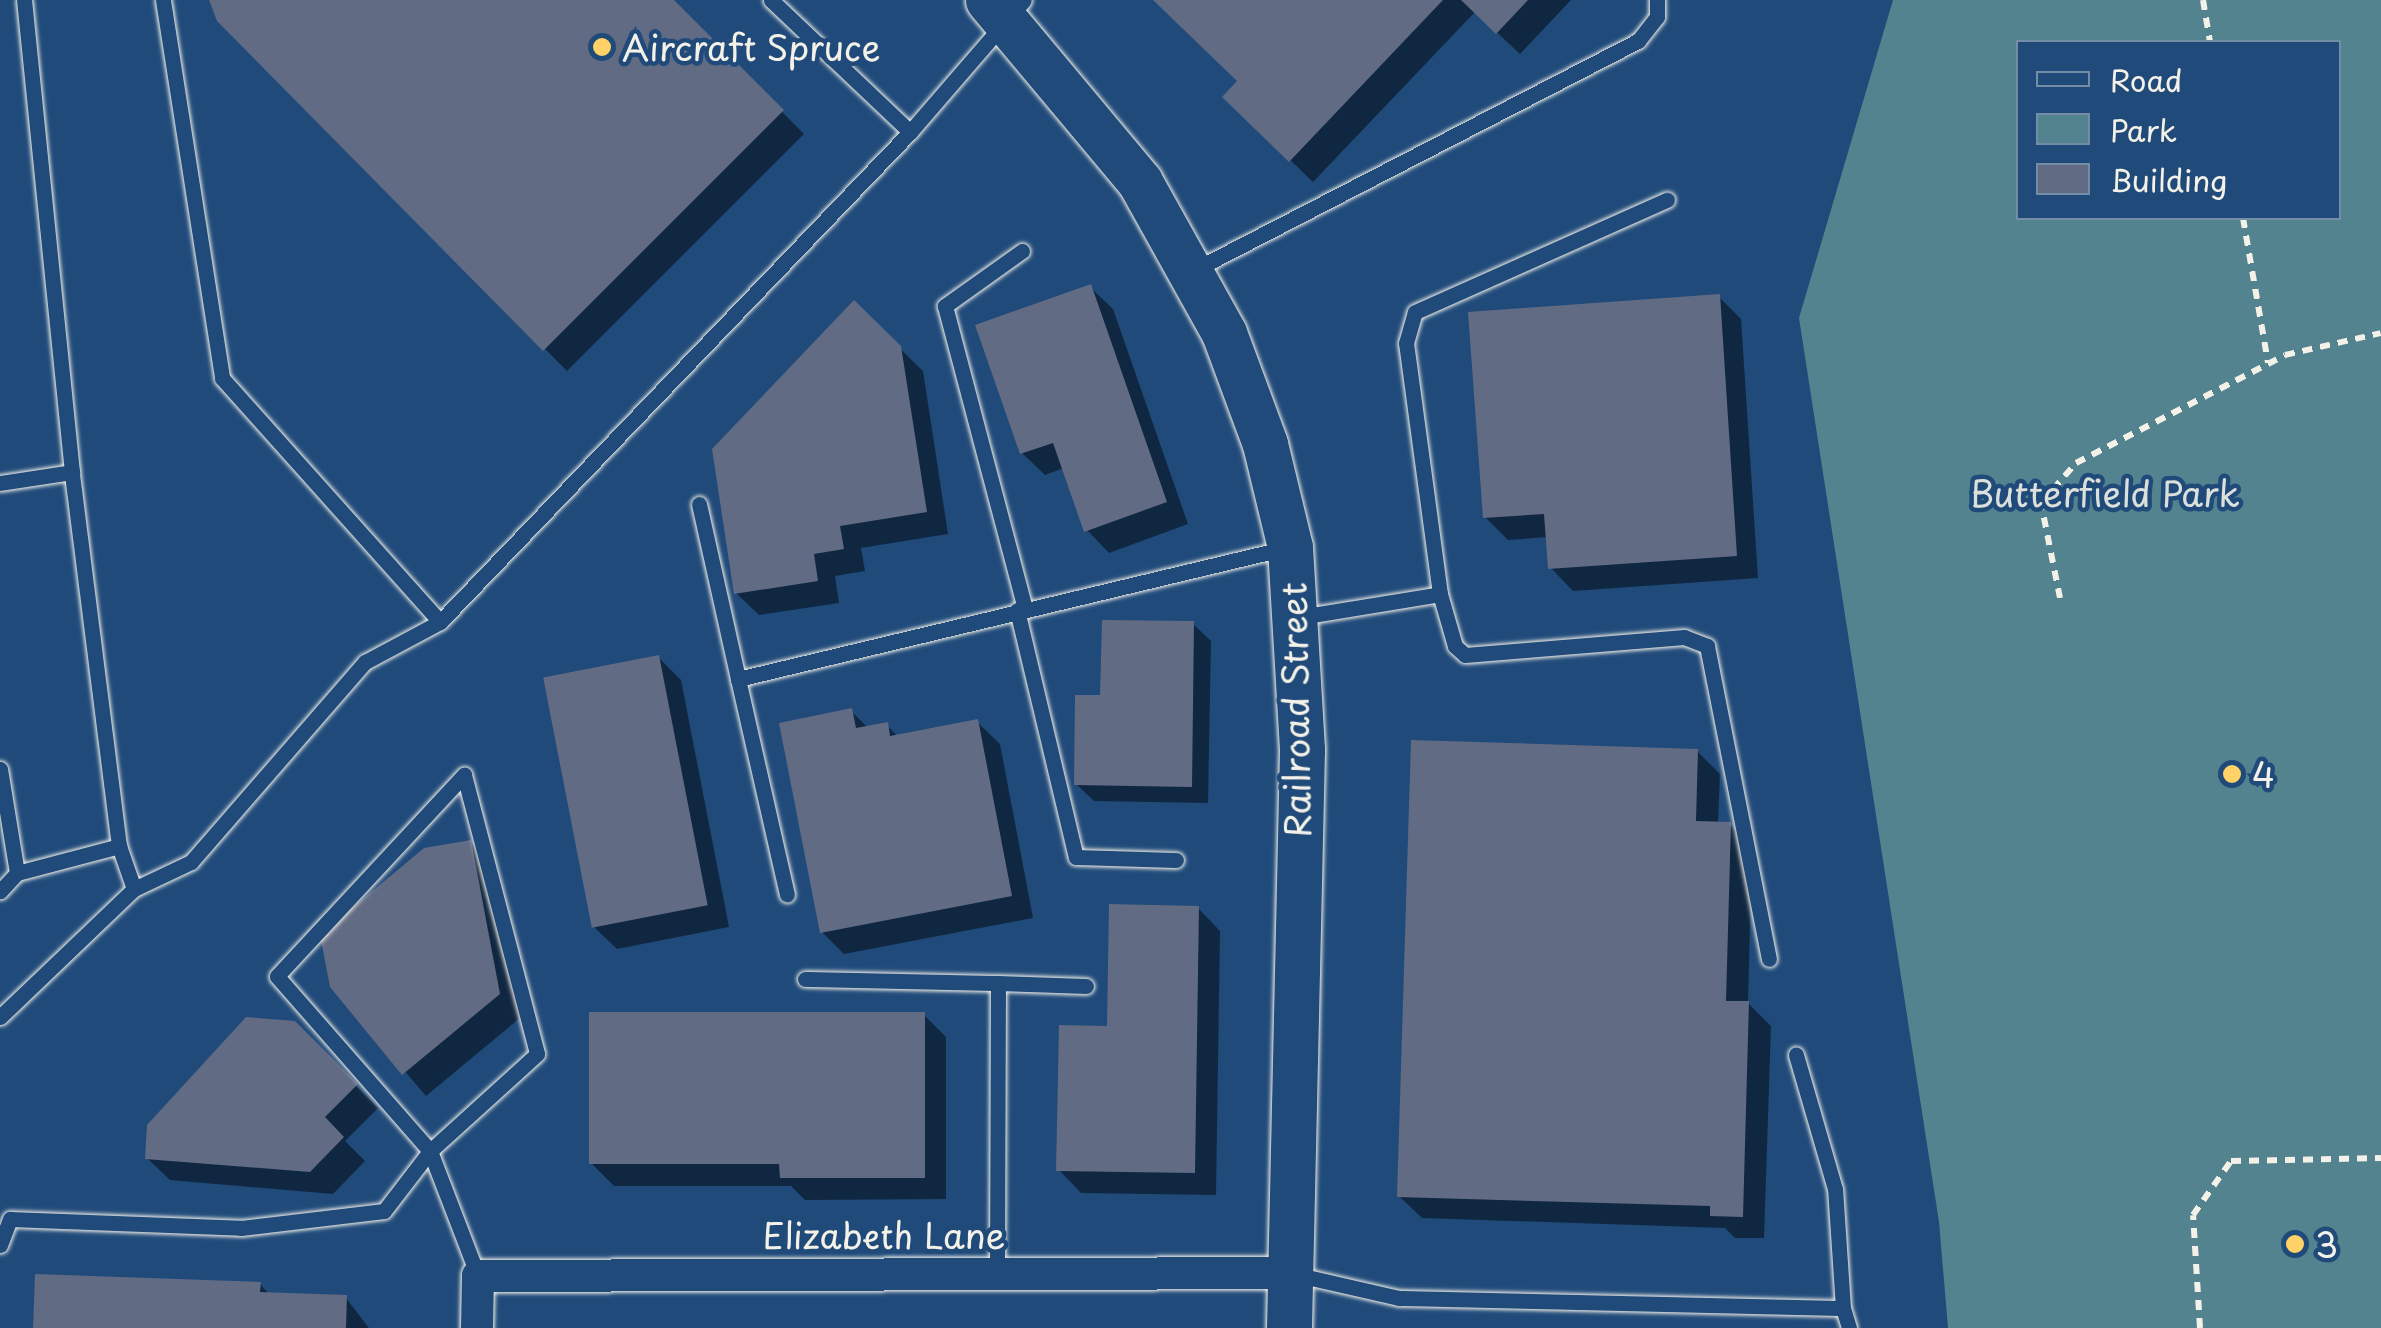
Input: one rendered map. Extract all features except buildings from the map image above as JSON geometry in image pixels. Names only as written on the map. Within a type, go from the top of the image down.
[{"type":"main road","name":"Railroad Street","points":[[1006,6],[1140,182],[1224,333],[1265,444],[1290,547],[1302,750],[1289,1328]]},
{"type":"street","name":"Elizabeth Lane","points":[[478,1276],[1290,1273]]},
{"type":"street","points":[[477,1328],[478,1276]]},
{"type":"lane","points":[[24,0],[72,472],[119,846],[134,889]]},
{"type":"lane","points":[[163,0],[222,378],[440,622]]},
{"type":"lane","points":[[772,0],[910,132]]},
{"type":"lane","points":[[1190,272],[1638,41],[1656,17],[1658,0]]},
{"type":"lane","points":[[0,1016],[134,889],[190,862],[365,662],[440,622],[910,132],[1006,6]]},
{"type":"lane","points":[[1667,200],[1414,312],[1406,343],[1440,594],[1455,646],[1465,655],[1684,636],[1707,646],[1769,959]]},
{"type":"lane","points":[[1022,251],[945,306],[1021,609],[1076,856],[1176,860]]},
{"type":"lane","points":[[0,483],[72,472]]},
{"type":"lane","points":[[699,504],[787,894]]},
{"type":"lane","points":[[738,679],[1290,547]]},
{"type":"lane","points":[[1296,618],[1440,594]]},
{"type":"lane","points":[[0,769],[17,873]]},
{"type":"lane","points":[[0,1245],[10,1219],[241,1228],[384,1211],[430,1152],[537,1054],[464,775],[277,976],[430,1152],[478,1276]]},
{"type":"lane","points":[[0,891],[17,873],[119,846]]},
{"type":"lane","points":[[805,980],[1086,986]]},
{"type":"lane","points":[[997,1274],[998,984]]},
{"type":"lane","points":[[1796,1054],[1835,1189],[1843,1308],[1849,1328]]},
{"type":"lane","points":[[1290,1273],[1399,1298],[1843,1308]]},
{"type":"path","points":[[2203,0],[2210,40]]},
{"type":"path","points":[[2243,220],[2268,363]]},
{"type":"path","points":[[2060,598],[2040,503],[2076,462],[2268,363],[2381,333]]},
{"type":"path","points":[[2200,1328],[2193,1215],[2231,1161],[2381,1158]]},
{"type":"green space","name":"Butterfield Park","points":[[1893,0],[2381,0],[2381,1328],[1948,1328],[1939,1222],[1799,318]]},
{"type":"place","name":"Aircraft Spruce","points":[[602,47]]},
{"type":"place","name":"4","points":[[2232,774]]},
{"type":"place","name":"3","points":[[2295,1244]]}]
